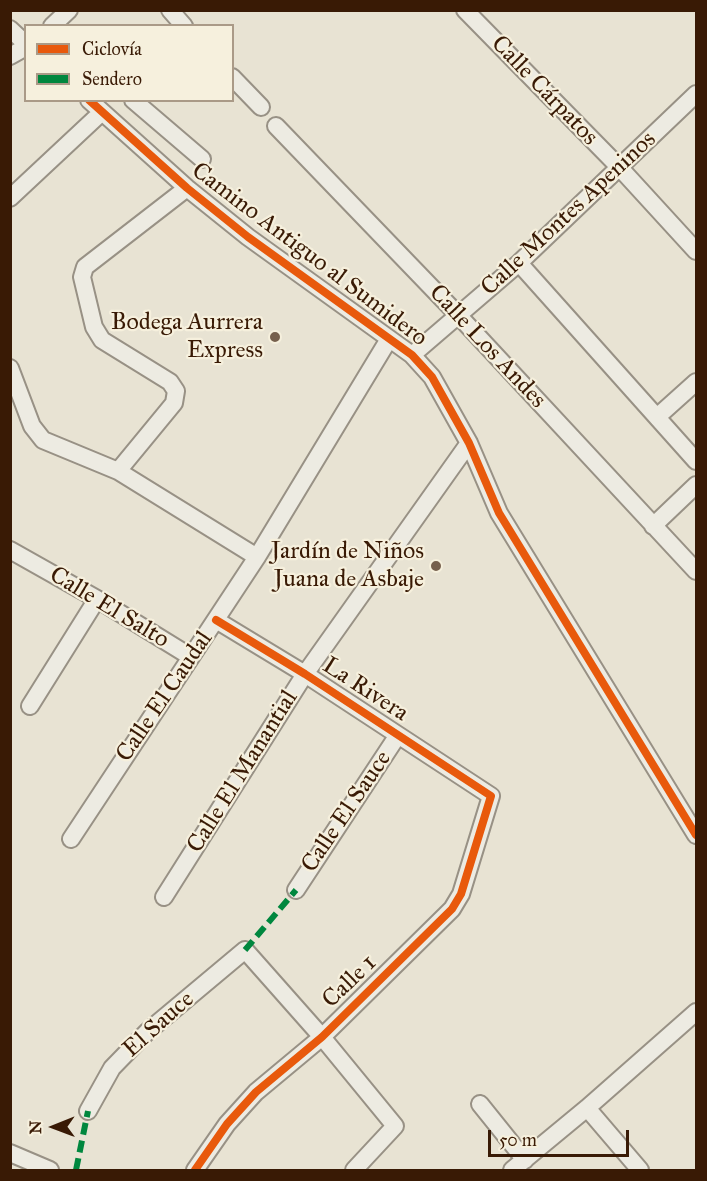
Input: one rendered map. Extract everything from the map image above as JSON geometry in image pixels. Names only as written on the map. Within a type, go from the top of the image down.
[{"type":"street","points":[[54,24],[69,10]]},
{"type":"street","points":[[170,10],[182,24]]},
{"type":"street","name":"Calle Cárpatos","points":[[465,10],[620,168],[696,251]]},
{"type":"street","points":[[10,29],[24,44]]},
{"type":"street","points":[[10,56],[24,47]]},
{"type":"street","points":[[234,79],[261,107]]},
{"type":"street","name":"Calle Montes Apeninos","points":[[412,355],[519,263],[696,94]]},
{"type":"street","name":"Camino Antiguo al Sumidero","points":[[90,102],[187,188],[248,237],[412,355],[432,377],[469,443],[499,513],[696,835]]},
{"type":"street","points":[[136,102],[202,159]]},
{"type":"street","points":[[10,198],[102,112]]},
{"type":"street","name":"Calle Los Andes","points":[[276,126],[459,316],[696,571]]},
{"type":"street","points":[[118,471],[174,403],[176,391],[170,382],[102,340],[94,327],[82,277],[85,267],[187,188]]},
{"type":"street","points":[[519,263],[696,461]]},
{"type":"street","name":"Calle El Caudal","points":[[71,839],[257,557],[389,339]]},
{"type":"street","points":[[10,368],[32,426],[43,440],[118,471],[257,557]]},
{"type":"street","points":[[657,417],[696,382]]},
{"type":"street","name":"Calle El Manantial","points":[[164,897],[305,674],[469,443]]},
{"type":"street","points":[[653,526],[696,484]]},
{"type":"street","name":"Calle El Salto","points":[[10,550],[97,598],[191,657]]},
{"type":"street","points":[[30,706],[97,598]]},
{"type":"street","name":"La Rivera","points":[[216,620],[305,674],[491,796]]},
{"type":"street","name":"Calle El Sauce","points":[[296,890],[398,735]]},
{"type":"street","name":"Calle 1","points":[[195,1170],[227,1124],[256,1092],[322,1037],[452,909],[460,894],[491,796]]},
{"type":"street","name":"El Sauce","points":[[88,1111],[112,1068],[140,1039],[245,950],[322,1037]]},
{"type":"street","points":[[480,1104],[518,1165],[696,1012]]},
{"type":"street","points":[[322,1037],[395,1126],[354,1170]]},
{"type":"street","points":[[587,1108],[640,1170]]},
{"type":"street","points":[[10,1153],[50,1170]]},
{"type":"marked path","points":[[245,950],[296,890]]},
{"type":"marked path","points":[[76,1170],[88,1111]]},
{"type":"cycle path","points":[[91,102],[187,188],[248,237],[412,355],[432,377],[469,443],[499,513],[696,835]]},
{"type":"cycle path","points":[[195,1170],[227,1124],[256,1092],[322,1037],[452,909],[461,894],[491,796],[305,674],[216,620]]},
{"type":"place","name":"Bodega Aurrera Express","points":[[275,337]]},
{"type":"place","name":"Jardín de Niños Juana de Asbaje","points":[[436,566]]}]
